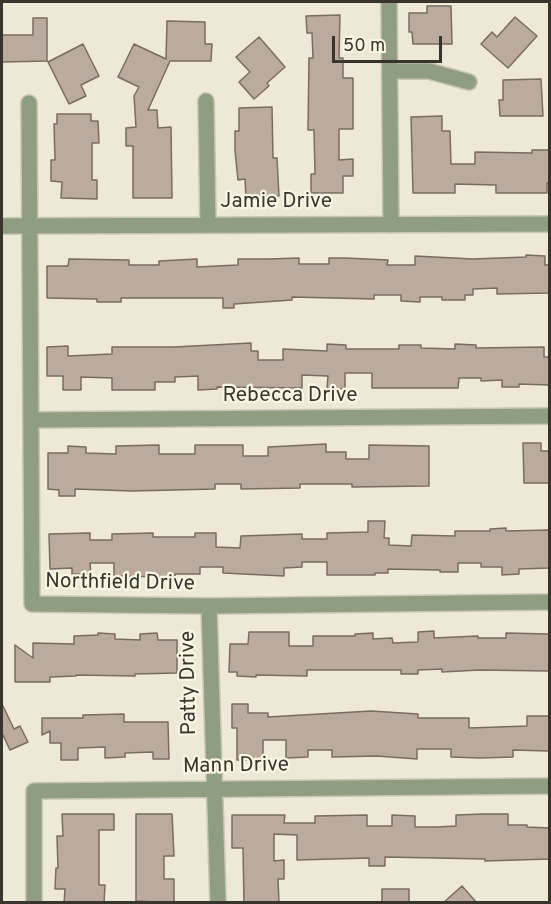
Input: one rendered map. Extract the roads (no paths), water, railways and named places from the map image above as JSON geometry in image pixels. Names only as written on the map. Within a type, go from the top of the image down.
[{"type":"street","points":[[389,2],[391,225]]},
{"type":"street","points":[[391,72],[429,72],[469,82]]},
{"type":"street","points":[[206,101],[208,224]]},
{"type":"street","name":"Northfield Drive","points":[[28,103],[32,604],[209,606],[549,602]]},
{"type":"street","name":"Jamie Drive","points":[[2,226],[549,224]]},
{"type":"street","name":"Rebecca Drive","points":[[31,420],[549,416]]},
{"type":"street","name":"Patty Drive","points":[[209,606],[218,903]]},
{"type":"street","name":"Mann Drive","points":[[34,903],[34,791],[549,786]]}]
